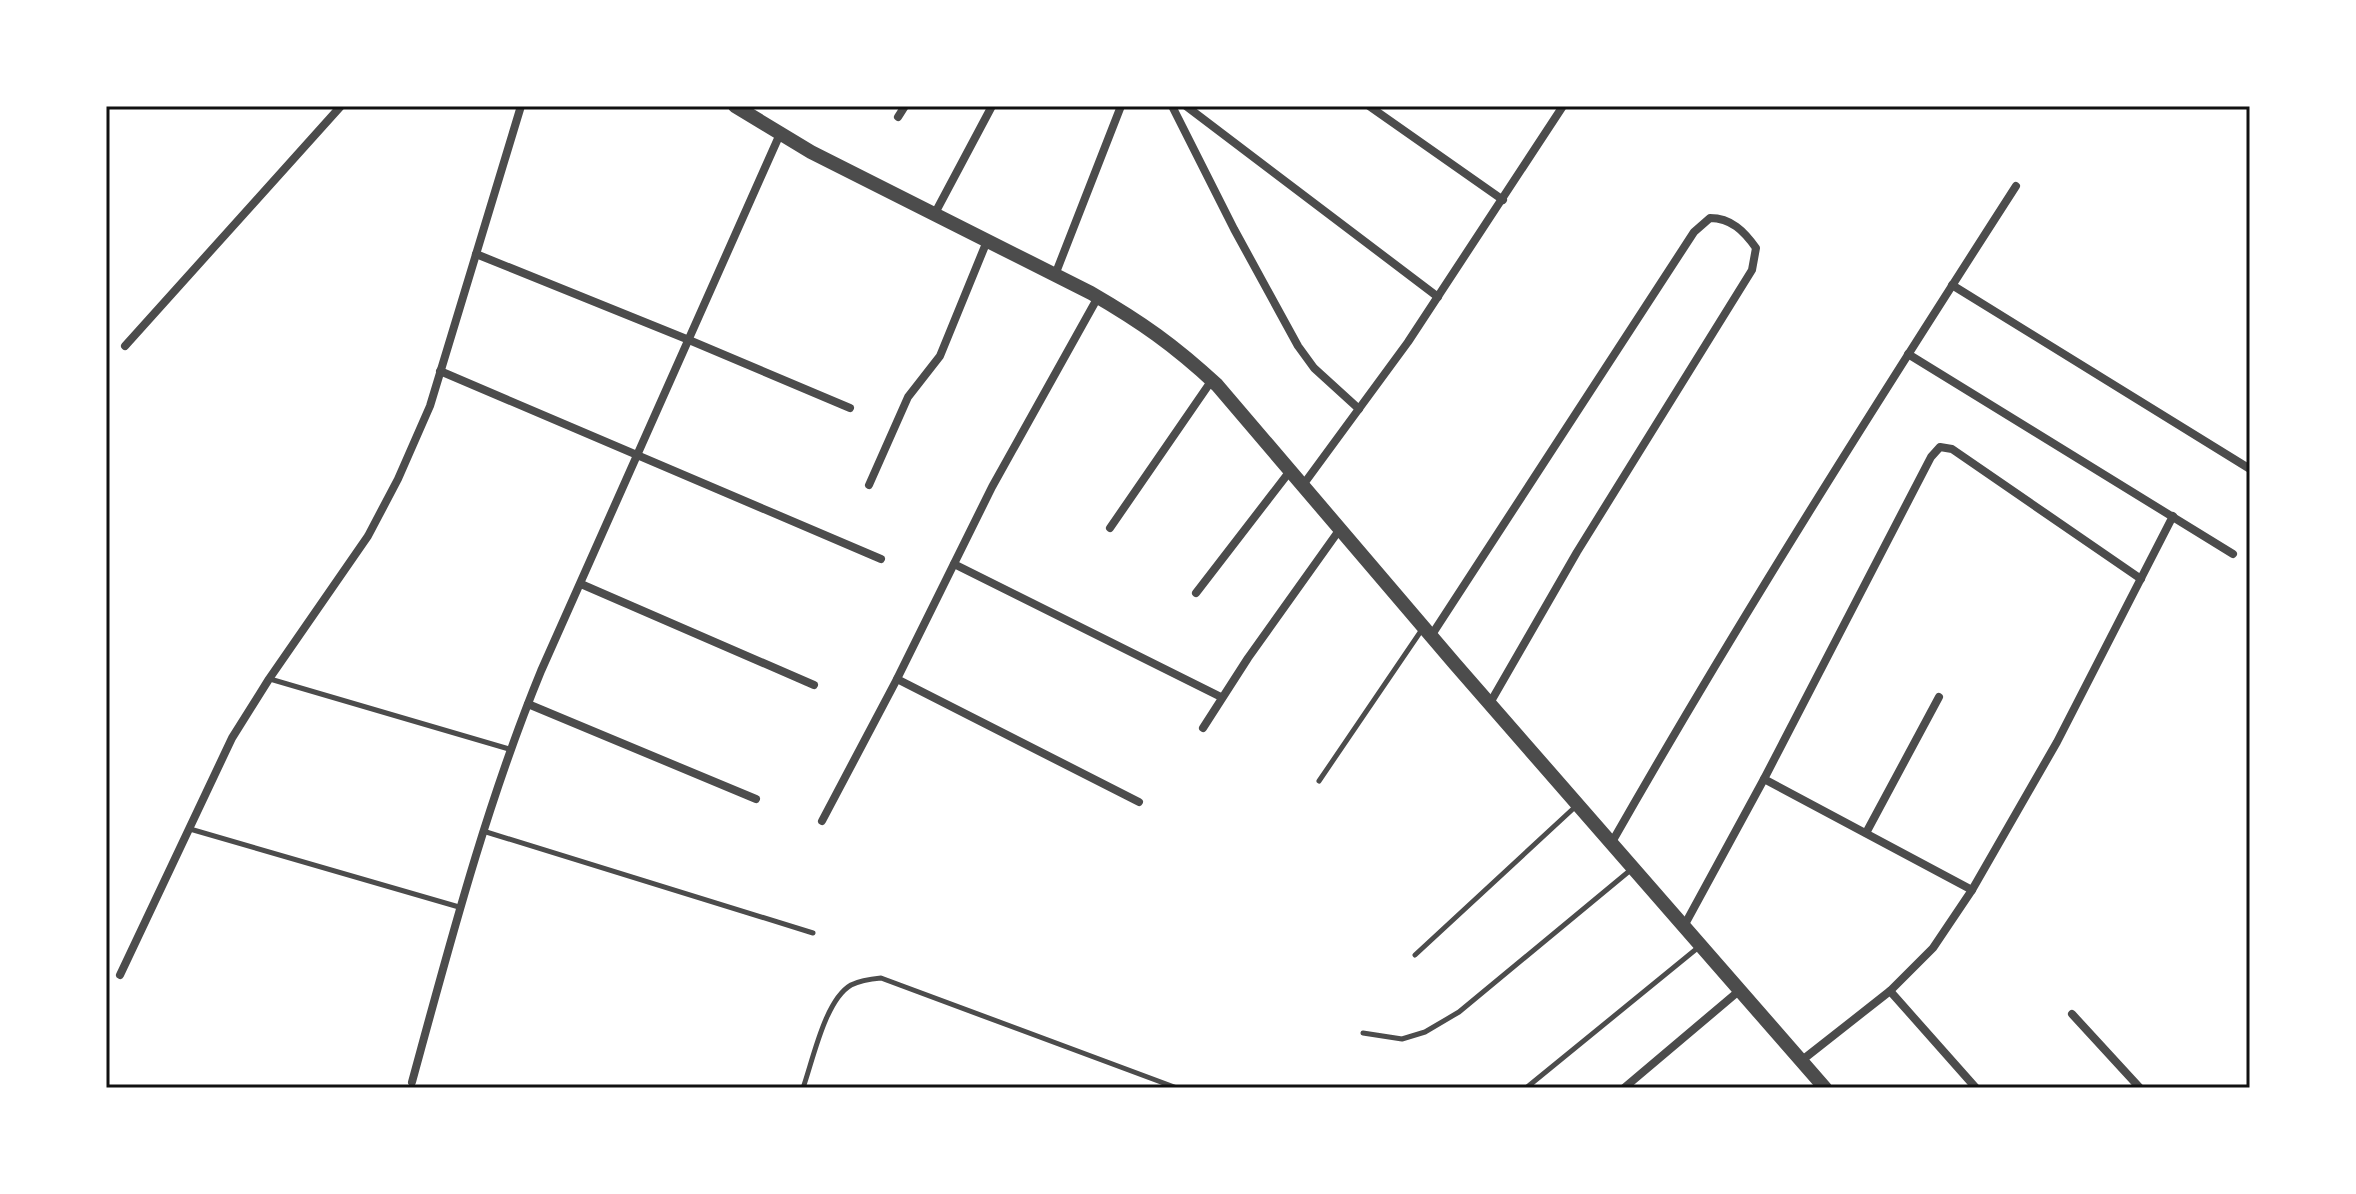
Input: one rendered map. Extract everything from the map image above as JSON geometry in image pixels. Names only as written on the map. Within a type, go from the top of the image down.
[{"type":"street","points":[[125,346],[341,106]]},
{"type":"street","points":[[120,975],[232,738],[368,536],[417,437],[521,106]]},
{"type":"street","points":[[735,106],[780,134],[1098,297],[1176,347],[1212,380],[1822,1087]]},
{"type":"street","points":[[898,117],[905,106]]},
{"type":"street","points":[[934,215],[992,106]]},
{"type":"street","points":[[1055,275],[1121,106]]},
{"type":"street","points":[[1172,106],[1215,194],[1298,346],[1314,368],[1359,409]]},
{"type":"street","points":[[1186,106],[1438,297]]},
{"type":"street","points":[[1369,106],[1503,200]]},
{"type":"street","points":[[1303,485],[1438,297],[1563,106]]},
{"type":"street","points":[[412,1082],[459,907],[509,749],[780,134]]},
{"type":"street","points":[[1612,842],[1695,697],[2016,186]]},
{"type":"street","points":[[1427,631],[1694,232],[1710,218],[1721,218],[1734,224],[1756,248],[1752,270],[1577,552],[1490,703]]},
{"type":"street","points":[[869,485],[908,397],[940,356],[987,241]]},
{"type":"street","points":[[476,254],[850,408]]},
{"type":"street","points":[[1952,285],[2250,469]]},
{"type":"street","points":[[822,821],[897,679],[992,487],[1098,297]]},
{"type":"street","points":[[1908,354],[2233,554]]},
{"type":"street","points":[[440,371],[881,559]]},
{"type":"street","points":[[1110,528],[1212,380]]},
{"type":"street","points":[[1684,926],[1931,457],[1940,447],[1952,449],[2141,579]]},
{"type":"street","points":[[1196,593],[1290,471]]},
{"type":"street","points":[[1801,1061],[1890,991],[1933,948],[1972,890],[2057,742],[2173,516]]},
{"type":"street","points":[[1203,728],[1221,697],[1340,529]]},
{"type":"street","points":[[954,564],[1221,697]]},
{"type":"street","points":[[581,584],[814,685]]},
{"type":"street","points":[[897,679],[1139,802]]},
{"type":"street","points":[[1866,833],[1939,697]]},
{"type":"street","points":[[528,704],[756,799]]},
{"type":"street","points":[[1764,779],[1972,890]]},
{"type":"street","points":[[1624,1088],[1740,990]]},
{"type":"street","points":[[1890,991],[1976,1088]]},
{"type":"street","points":[[2072,1014],[2140,1088]]},
{"type":"lane","points":[[1319,781],[1427,631]]},
{"type":"lane","points":[[269,679],[509,749]]},
{"type":"lane","points":[[1415,955],[1579,804]]},
{"type":"lane","points":[[190,829],[459,907]]},
{"type":"lane","points":[[482,831],[813,933]]},
{"type":"lane","points":[[1363,1033],[1402,1039],[1425,1032],[1459,1012],[1633,867]]},
{"type":"lane","points":[[1526,1088],[1701,945]]},
{"type":"lane","points":[[803,1088],[833,1002],[848,987],[862,980],[881,978],[1177,1088]]}]
